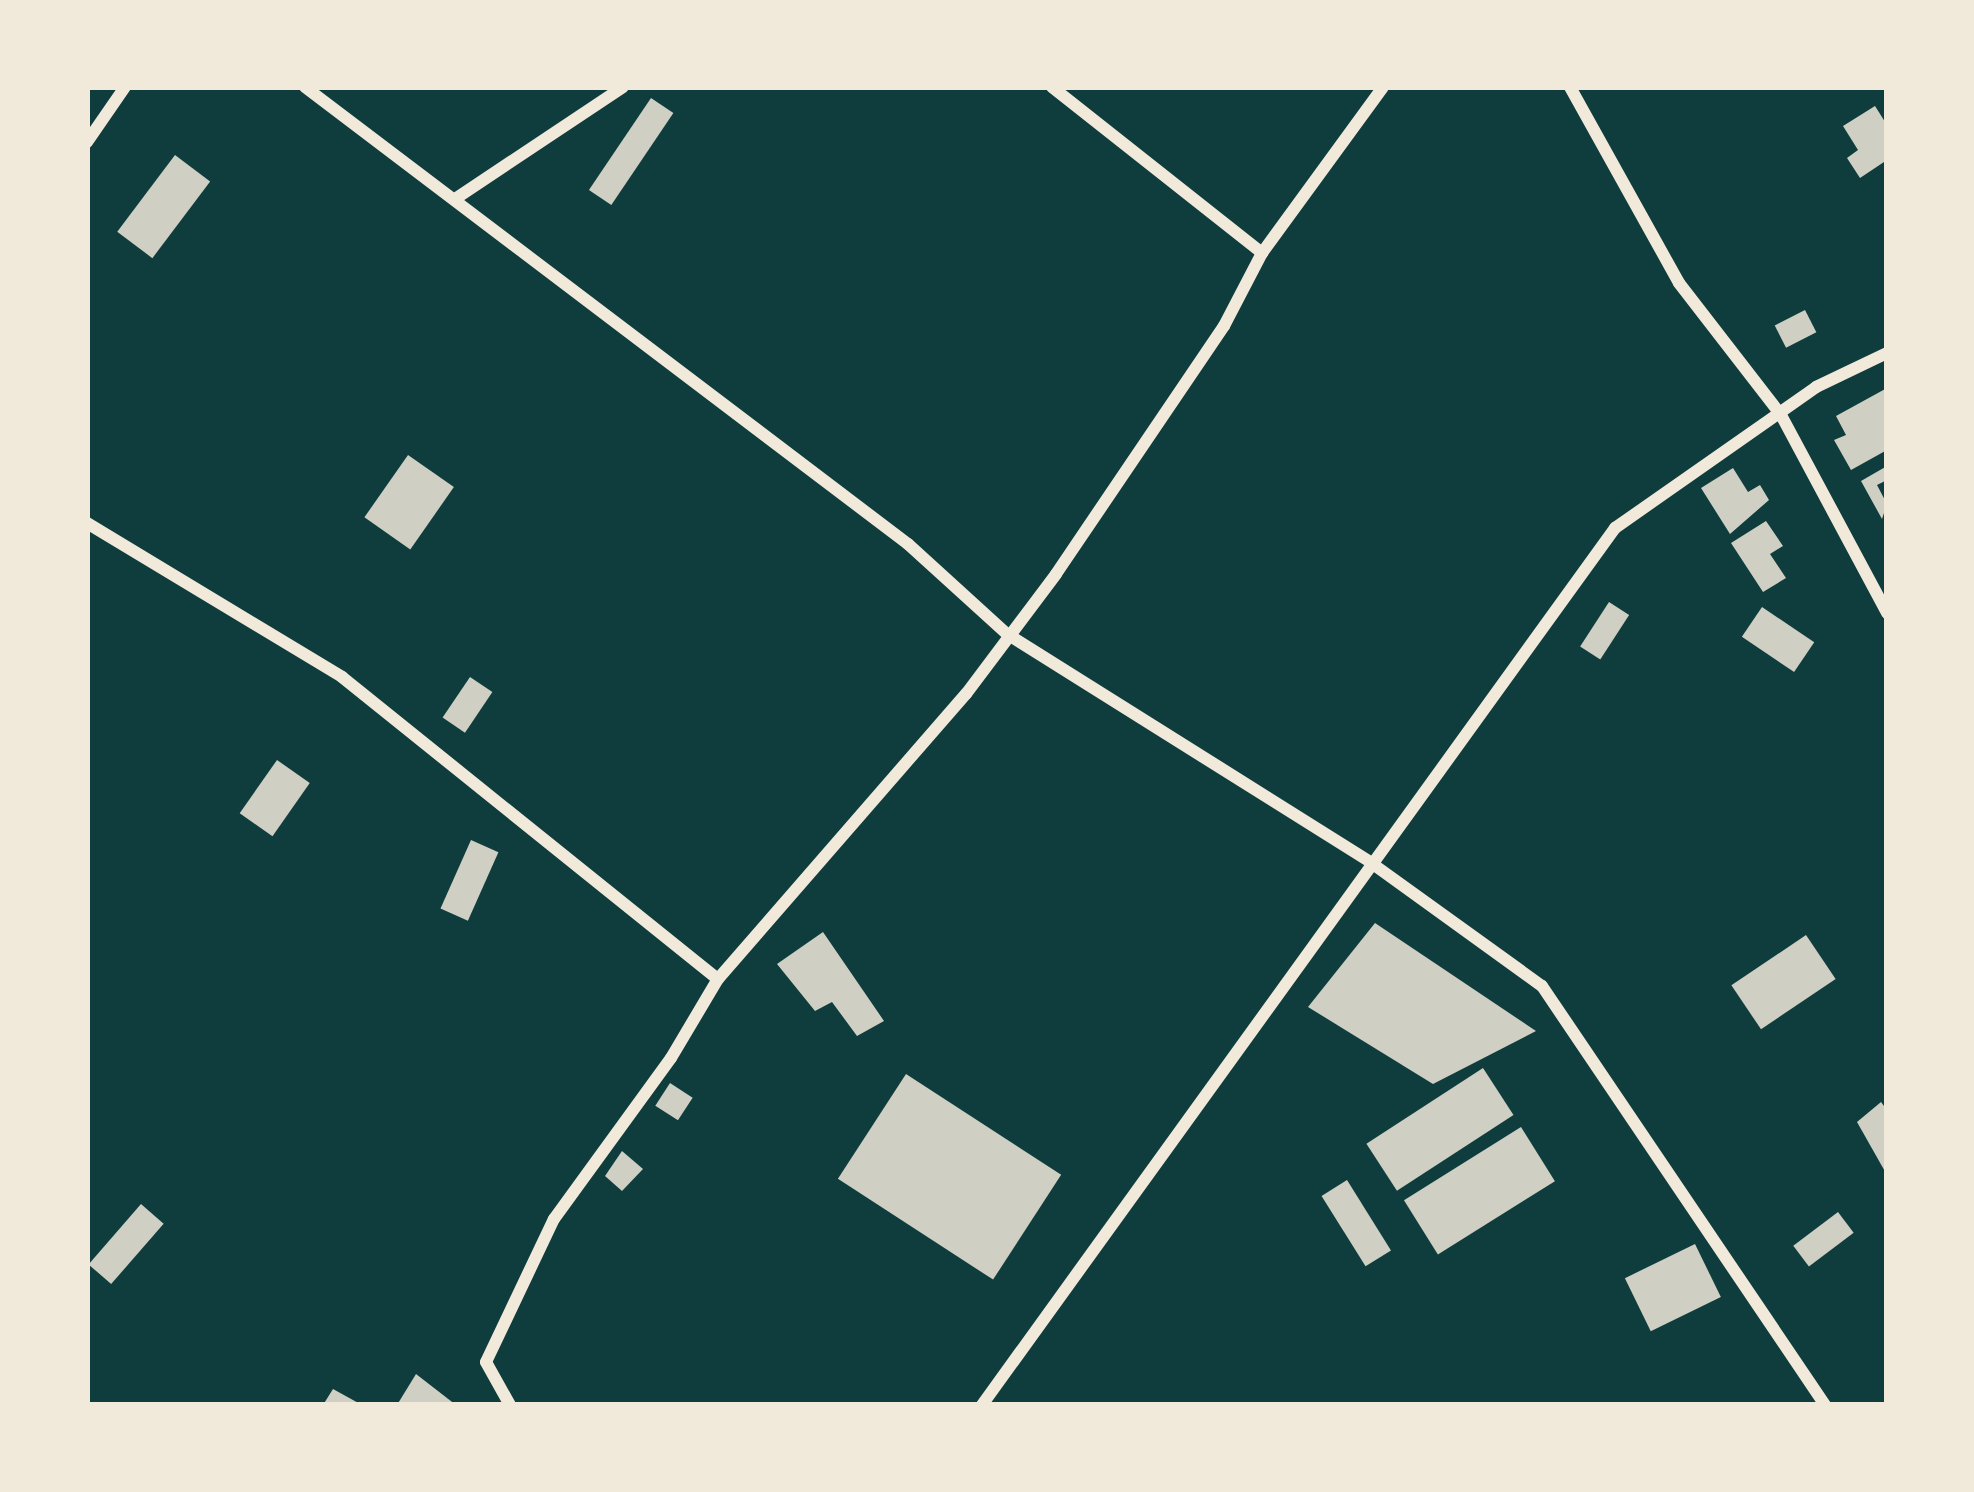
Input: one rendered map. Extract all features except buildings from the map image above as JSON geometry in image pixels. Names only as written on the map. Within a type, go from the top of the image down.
[{"type":"street","points":[[87,142],[125,87]]},
{"type":"street","points":[[305,87],[908,544],[1007,634],[1370,862],[1542,986],[1825,1405]]},
{"type":"street","points":[[455,199],[623,87]]},
{"type":"street","points":[[1052,87],[1262,253]]},
{"type":"street","points":[[510,1405],[486,1362],[490,1343],[554,1219],[671,1058],[718,979],[966,694],[1224,326],[1262,253],[1383,87]]},
{"type":"street","points":[[1570,87],[1679,283],[1781,415],[1887,614]]},
{"type":"street","points":[[982,1405],[1615,528],[1816,387],[1887,353]]},
{"type":"street","points":[[87,523],[342,677],[718,979]]}]
